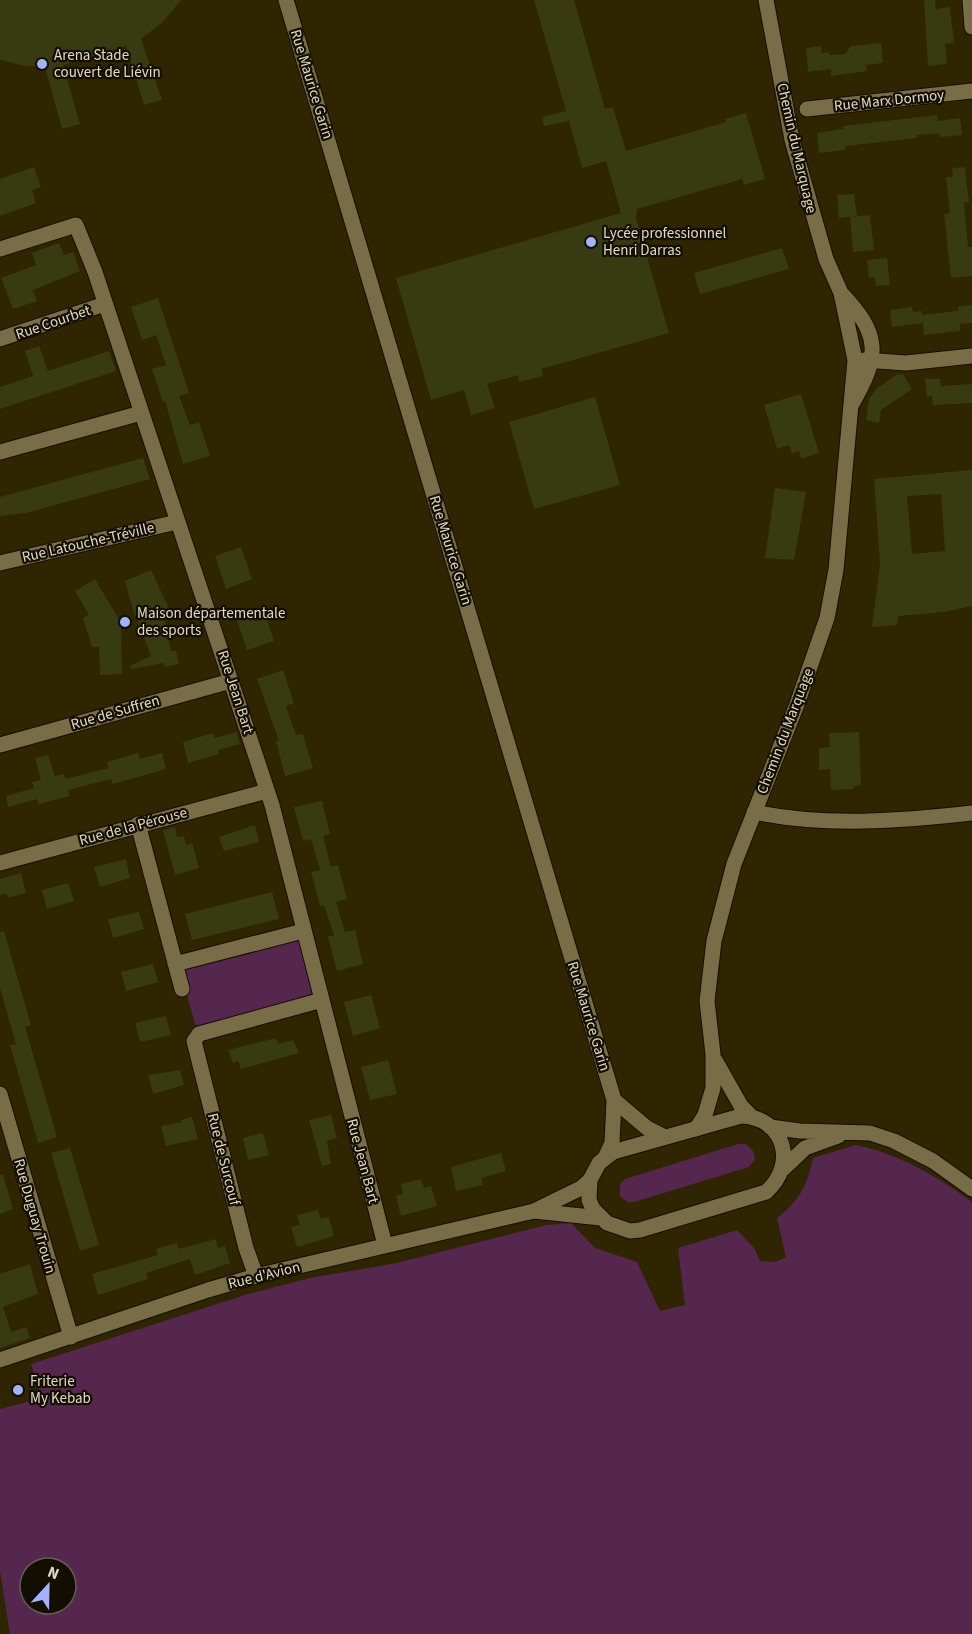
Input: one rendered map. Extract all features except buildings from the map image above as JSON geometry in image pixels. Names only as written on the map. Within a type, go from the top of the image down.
[{"type":"street","name":"Rue Maurice Garin","points":[[286,0],[614,1100],[612,1143],[606,1156]]},
{"type":"street","name":"Chemin du Marquage","points":[[696,1129],[711,1100],[713,1054],[707,1001],[714,941],[734,864],[796,707],[827,618],[836,570],[855,360],[841,293],[826,259],[792,140],[766,0]]},
{"type":"street","points":[[970,0],[972,27]]},
{"type":"street","name":"Rue Marx Dormoy","points":[[807,109],[972,91]]},
{"type":"street","name":"Rue Jean Bart","points":[[0,249],[76,225],[224,656],[267,791],[385,1245]]},
{"type":"street","name":"Chemin du Marquage","points":[[841,293],[865,323],[872,340],[873,360],[852,404]]},
{"type":"street","name":"Rue Courbet","points":[[0,339],[105,304]]},
{"type":"street","points":[[855,360],[906,363],[972,356]]},
{"type":"street","points":[[0,452],[141,413]]},
{"type":"street","name":"Rue Latouche-Tréville","points":[[0,563],[177,522]]},
{"type":"street","name":"Rue de Suffren","points":[[0,745],[231,681]]},
{"type":"street","name":"Rue de la Pérouse","points":[[0,863],[267,791]]},
{"type":"street","points":[[754,812],[783,818],[820,820],[929,818],[972,813]]},
{"type":"street","points":[[138,824],[182,989]]},
{"type":"street","points":[[175,964],[303,931]]},
{"type":"street","name":"Rue de Surcouf","points":[[256,1276],[194,1041],[199,1034],[321,1000]]},
{"type":"street","name":"Chemin du Marquage","points":[[713,1054],[722,1077],[741,1106],[752,1117]]},
{"type":"street","name":"Rue Duguay Trouin","points":[[0,1094],[71,1336]]},
{"type":"street","points":[[614,1100],[647,1128],[665,1137]]},
{"type":"street","points":[[601,1218],[589,1200],[590,1180],[606,1156],[741,1116],[752,1117],[770,1126],[800,1131],[870,1133],[894,1141],[933,1161],[972,1189]]},
{"type":"street","points":[[770,1126],[782,1145],[785,1161],[783,1169]]},
{"type":"street","name":"Rue d'Avion","points":[[534,1211],[601,1218],[620,1228],[640,1230],[766,1192],[776,1183],[783,1169],[805,1148],[844,1133]]},
{"type":"street","name":"Rue d'Avion","points":[[0,1360],[256,1276],[534,1211],[575,1191],[590,1180]]},
{"type":"shaded area","points":[[292,938],[300,943],[313,991],[309,998],[203,1027],[195,1024],[181,973],[186,965]]},
{"type":"shaded area","points":[[738,1144],[746,1144],[753,1151],[755,1159],[749,1167],[634,1202],[628,1202],[620,1196],[620,1184],[625,1179]]},
{"type":"shaded area","points":[[856,1145],[887,1154],[917,1167],[972,1202],[972,1634],[10,1634],[0,1571],[0,1409],[42,1398],[31,1364],[248,1294],[310,1278],[397,1263],[546,1225],[571,1223],[595,1248],[637,1262],[660,1311],[685,1305],[678,1248],[737,1230],[754,1248],[760,1261],[775,1262],[786,1257],[777,1218],[792,1205],[808,1177],[813,1158]]},
{"type":"place","name":"Arena Stade couvert de Liévin","points":[[42,64]]},
{"type":"place","name":"Lycée professionnel Henri Darras","points":[[591,242]]},
{"type":"place","name":"Maison départementale des sports","points":[[125,622]]},
{"type":"place","name":"Friterie My Kebab","points":[[18,1390]]}]
